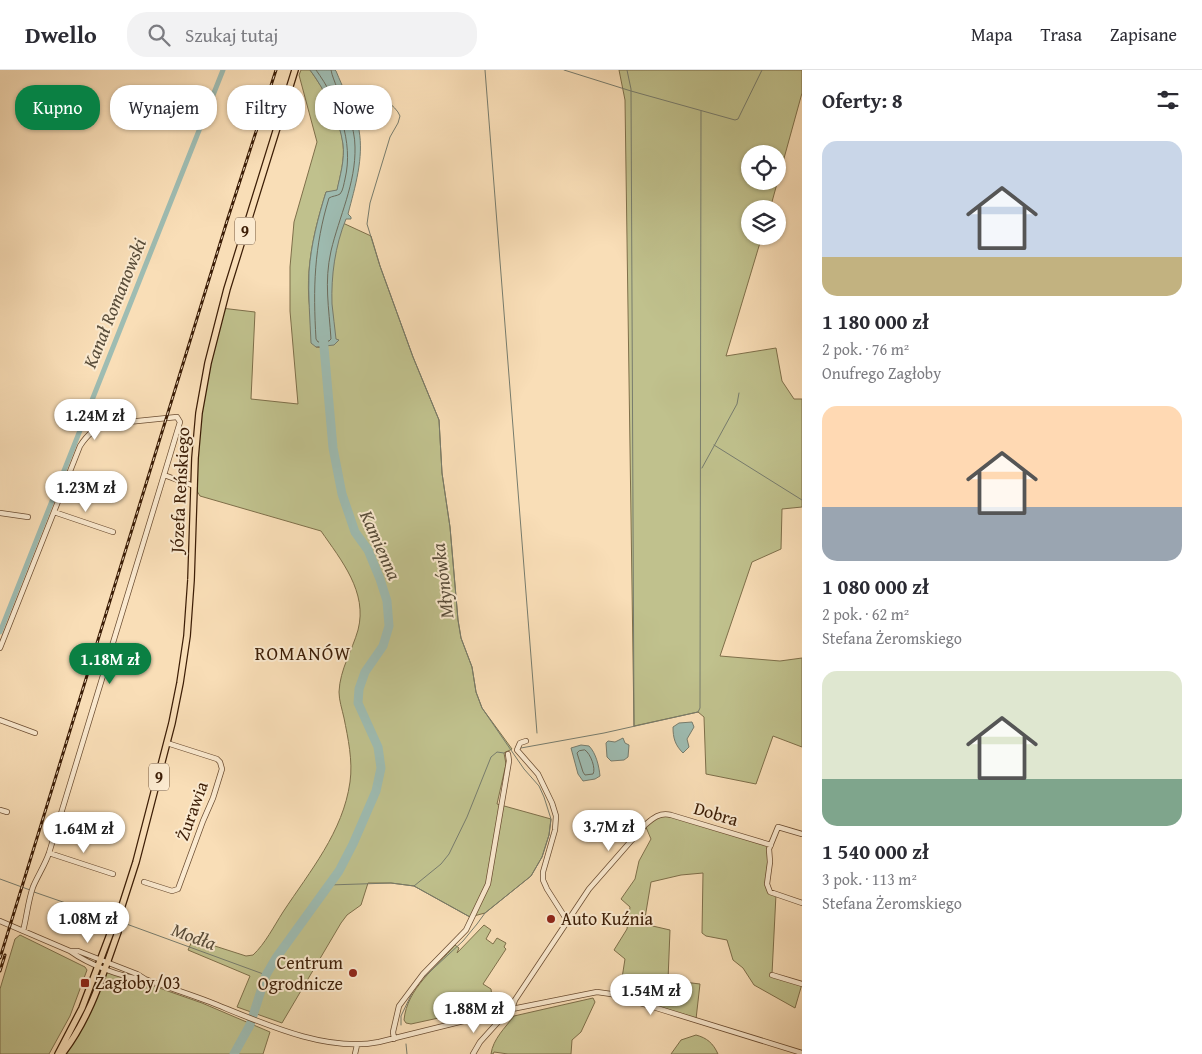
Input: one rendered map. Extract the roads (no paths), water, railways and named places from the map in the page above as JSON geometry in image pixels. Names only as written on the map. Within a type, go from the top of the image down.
[{"type":"main road","name":"Józefa Reńskiego","points":[[106,966],[118,932],[120,915],[168,743],[179,693],[187,636],[200,406],[214,336],[295,71]]},
{"type":"main road","name":"Józefa Reńskiego","points":[[99,963],[112,929],[120,915]]},
{"type":"main road","name":"9","points":[[60,1054],[79,1015],[99,963]]},
{"type":"main road","name":"9","points":[[60,1054],[85,1019],[106,966]]},
{"type":"street","points":[[0,648],[80,446],[85,438],[95,429],[108,424],[175,417],[178,419],[180,422],[178,432],[49,853],[30,896],[23,930]]},
{"type":"street","points":[[164,475],[194,486]]},
{"type":"street","points":[[54,512],[113,532]]},
{"type":"street","points":[[0,513],[28,517]]},
{"type":"street","points":[[0,720],[35,733]]},
{"type":"street","points":[[526,741],[520,743],[517,750],[538,774],[546,787],[556,816],[553,838],[543,872],[543,880],[568,922]]},
{"type":"street","name":"Żurawia","points":[[144,882],[172,891],[178,889],[203,821],[214,798],[222,768],[218,759],[168,743]]},
{"type":"street","points":[[394,1039],[393,1032],[399,1006],[423,974],[466,930],[488,884],[509,761],[508,754]]},
{"type":"street","points":[[0,810],[7,812]]},
{"type":"street","name":"Dobra","points":[[473,1054],[480,1042],[510,1010],[589,889],[645,825],[657,816],[662,814],[671,815],[771,845]]},
{"type":"street","points":[[802,834],[778,827],[771,845],[768,884],[770,892],[802,903]]},
{"type":"street","points":[[49,853],[113,874]]},
{"type":"street","points":[[0,922],[70,950],[78,951],[99,963],[135,979],[145,979],[239,1014],[303,1035],[357,1045],[394,1039],[581,994],[602,993],[802,1053]]},
{"type":"street","points":[[772,975],[802,984]]},
{"type":"street","points":[[487,1016],[492,1018],[494,1027]]},
{"type":"street","points":[[355,1054],[357,1045]]},
{"type":"water","points":[[310,70],[335,70],[342,85],[320,85]]},
{"type":"water","points":[[340,130],[359,130],[360,151],[358,172],[348,214],[351,219],[346,219],[342,229],[336,250],[333,272],[332,304],[336,339],[339,340],[334,345],[316,347],[311,343],[309,272],[311,251],[326,192],[337,190],[343,156]]},
{"type":"water","points":[[692,722],[694,727],[687,739],[689,747],[683,753],[675,741],[673,727],[679,723]]},
{"type":"water","points":[[623,738],[625,743],[629,745],[628,757],[624,760],[611,761],[607,757],[606,743],[608,741],[615,742]]},
{"type":"water","points":[[581,745],[589,746],[595,756],[600,776],[595,779],[583,781],[578,774],[571,748]]},
{"type":"waterway","name":"Kanał Romanowski","points":[[0,632],[223,70]]},
{"type":"waterway","points":[[485,70],[537,733]]},
{"type":"waterway","points":[[564,70],[735,120],[738,119],[762,70]]},
{"type":"waterway","points":[[627,70],[631,89],[634,726]]},
{"type":"waterway","name":"Młynówka","points":[[392,105],[400,116],[390,137],[370,203],[367,224],[413,357],[439,420],[442,473],[450,527],[458,620],[461,638],[472,667],[476,692],[482,708],[524,769],[539,786],[551,819],[549,835],[542,857],[531,876],[485,913],[463,941],[421,980]]},
{"type":"waterway","points":[[521,748],[604,733],[698,712],[700,708],[701,111]]},
{"type":"waterway","name":"Kamienna","points":[[234,1054],[250,1025],[266,975],[276,958],[339,871],[353,844],[376,791],[381,768],[378,747],[358,703],[359,689],[365,672],[383,646],[389,626],[387,601],[368,550],[355,532],[342,494],[333,448],[323,336]]},
{"type":"waterway","points":[[702,468],[737,404],[739,393]]},
{"type":"waterway","points":[[714,445],[802,500]]},
{"type":"waterway","points":[[470,917],[414,886],[441,864],[449,854],[467,817],[491,757],[497,752],[504,753]]},
{"type":"waterway","name":"Modła","points":[[0,879],[30,890]]},
{"type":"waterway","points":[[329,885],[391,883],[414,886]]},
{"type":"waterway","name":"Modła","points":[[34,892],[115,920]]},
{"type":"waterway","name":"Modła","points":[[121,922],[266,975]]},
{"type":"waterway","name":"Młynówka","points":[[401,1025],[401,1016],[413,991]]},
{"type":"waterway","name":"Młynówka","points":[[406,1044],[407,1054]]},
{"type":"railway","points":[[0,958],[227,221],[276,70]]},
{"type":"railway","points":[[0,971],[5,955]]},
{"type":"place","name":"Auto Kuźnia","points":[[551,919]]},
{"type":"place","name":"Centrum Ogrodnicze","points":[[353,973]]},
{"type":"place","name":"Zagłoby/03","points":[[85,983]]},
{"type":"district","name":"ROMANÓW","points":[[303,653]]}]
